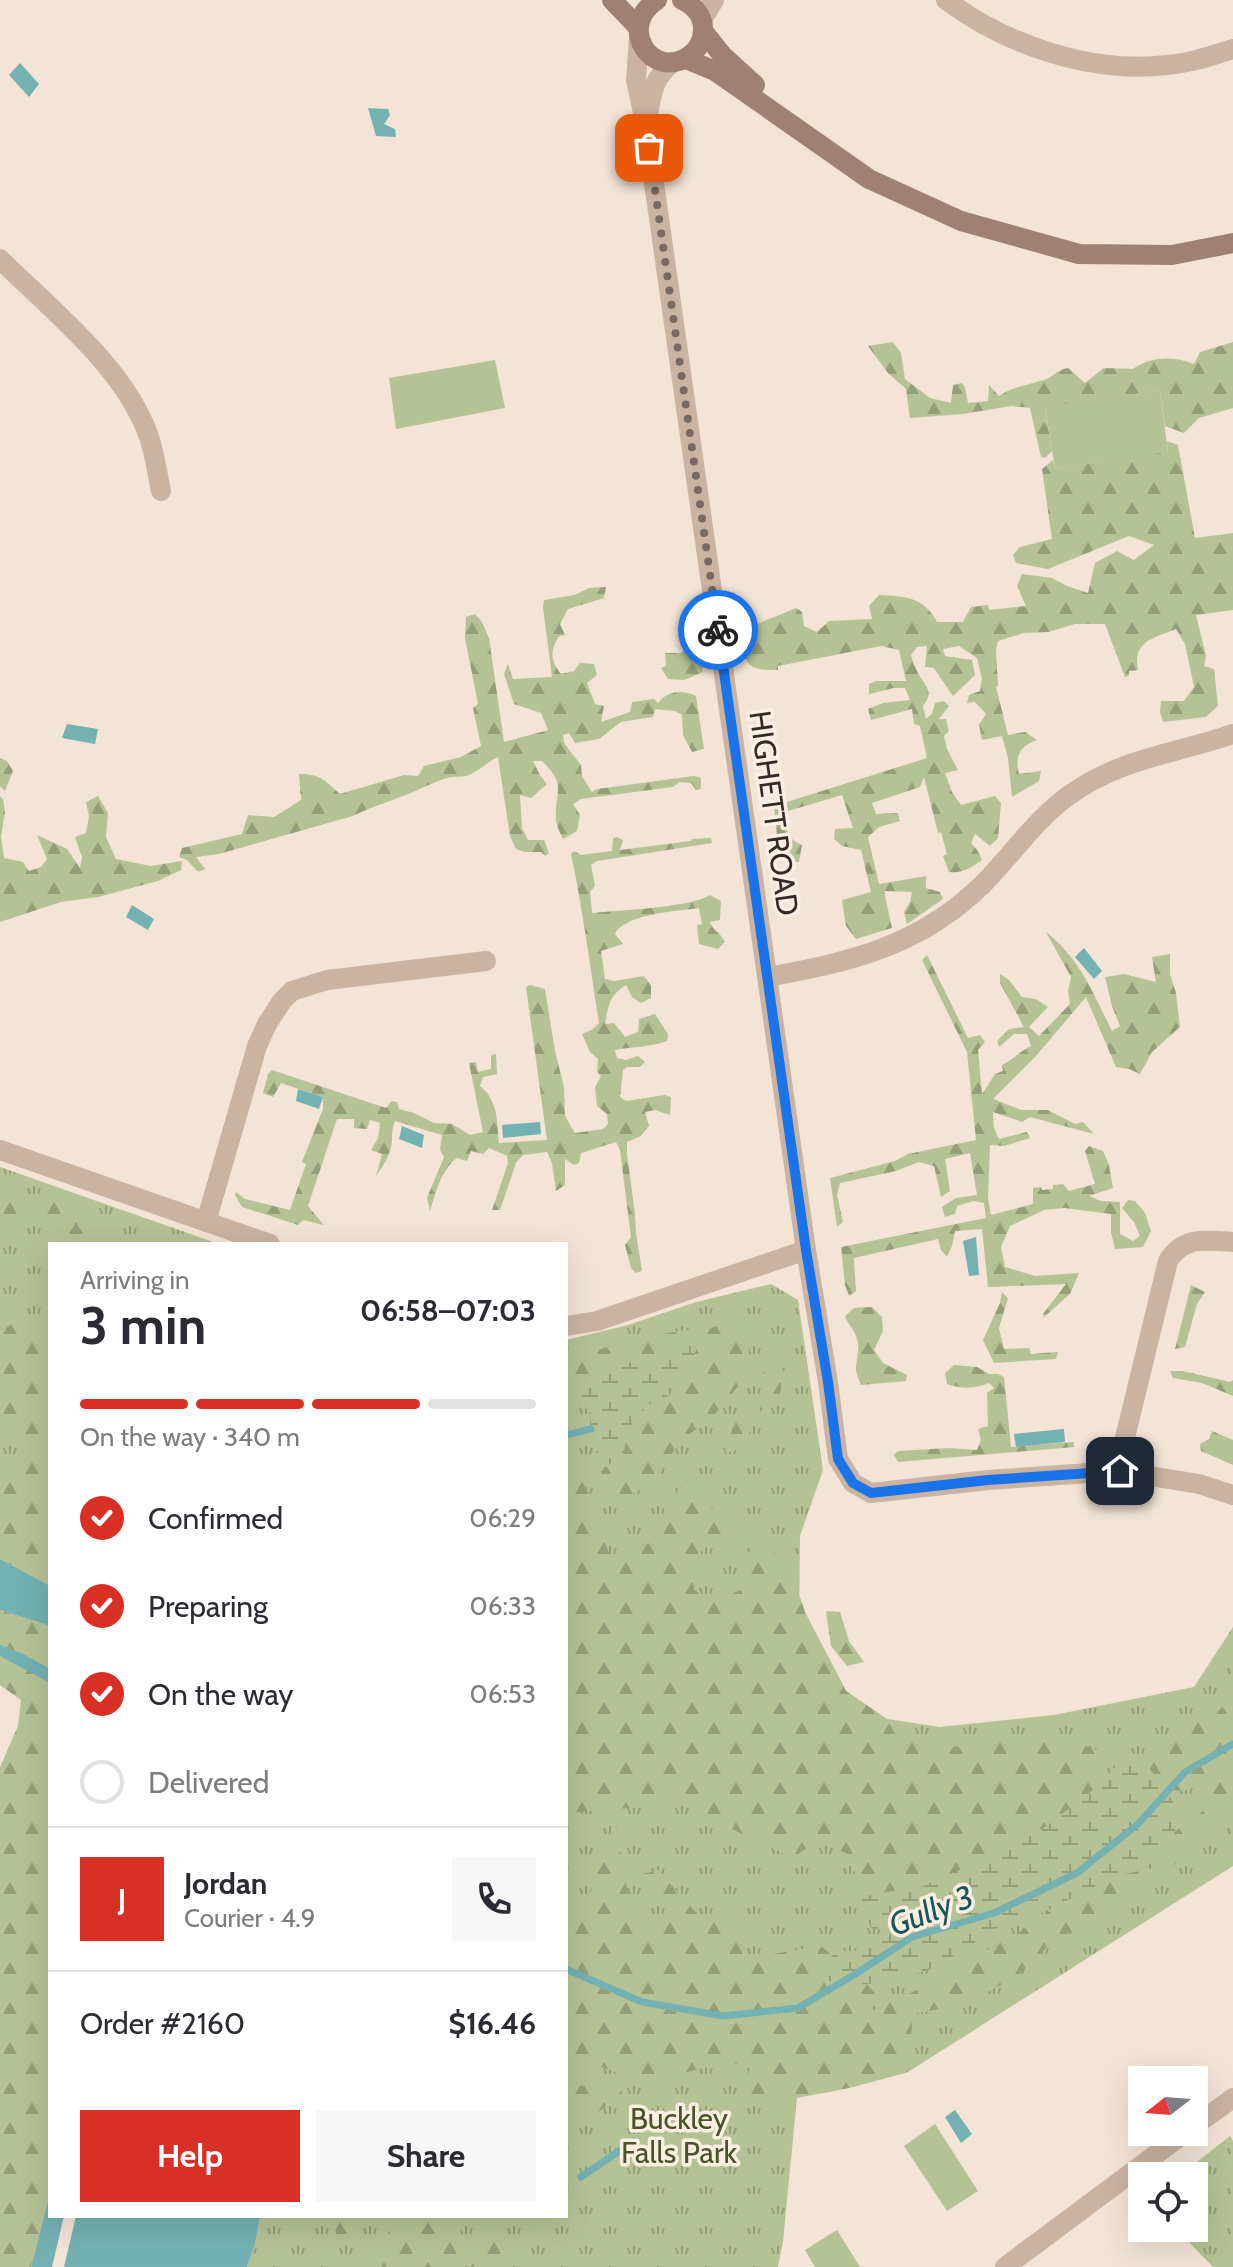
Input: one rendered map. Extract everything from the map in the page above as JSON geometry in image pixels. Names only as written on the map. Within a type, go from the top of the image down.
[{"type":"main road","points":[[612,0],[652,57],[662,61],[680,60],[715,71],[869,179],[961,221],[1079,254],[1172,255],[1233,243]]},
{"type":"main road","points":[[638,33],[641,16],[657,0]]},
{"type":"main road","points":[[682,0],[697,11],[702,26],[723,56],[817,142]]},
{"type":"main road","points":[[680,60],[695,52],[701,42],[702,26]]},
{"type":"street","points":[[702,26],[714,0]]},
{"type":"street","points":[[946,0],[997,32],[1052,54],[1079,60],[1143,67],[1197,60],[1233,49]]},
{"type":"street","name":"HIGHETT ROAD","points":[[638,33],[636,80],[646,127],[838,1459],[853,1483],[871,1493],[988,1480],[1120,1471]]},
{"type":"street","name":"HIGHETT ROAD","points":[[646,127],[653,84],[662,72],[680,60]]},
{"type":"street","points":[[0,259],[75,332],[119,384],[149,437],[161,491]]},
{"type":"street","points":[[767,977],[841,963],[897,943],[969,896],[1025,835],[1069,795],[1138,760],[1233,734]]},
{"type":"street","points":[[206,1222],[257,1046],[267,1024],[292,991],[327,980],[486,961]]},
{"type":"street","points":[[0,1150],[264,1242]]},
{"type":"street","points":[[1233,1242],[1200,1240],[1187,1243],[1176,1249],[1166,1265],[1123,1446],[1120,1471],[1199,1484],[1233,1495]]},
{"type":"street","points":[[568,1326],[597,1321],[806,1250]]},
{"type":"street","points":[[1208,2116],[1233,2098]]},
{"type":"street","points":[[1005,2267],[1167,2146]]},
{"type":"green space","points":[[893,342],[901,353],[905,379],[930,398],[951,403],[953,385],[962,383],[968,403],[988,401],[989,385],[999,396],[1068,368],[1085,383],[1104,368],[1133,369],[1163,359],[1194,364],[1200,352],[1233,342],[1233,408],[1199,418],[1184,433],[1165,426],[1160,390],[1045,408],[1052,451],[1045,458],[1041,457],[1030,408],[1011,406],[910,418],[906,389],[888,373],[868,346]]},
{"type":"green space","points":[[495,360],[505,408],[396,429],[389,378]]},
{"type":"green space","points":[[1160,390],[1168,452],[1055,469],[1045,407]]},
{"type":"green space","points":[[1167,441],[1178,445],[1195,538],[1233,533],[1233,610],[1196,615],[1206,656],[1204,666],[1214,669],[1218,706],[1206,717],[1163,722],[1161,701],[1184,701],[1194,687],[1185,644],[1176,629],[1146,642],[1138,653],[1138,670],[1129,671],[1129,676],[1125,677],[1105,624],[1075,624],[998,641],[996,687],[1008,735],[1025,732],[1037,740],[1020,752],[1019,774],[1041,771],[1039,781],[1012,797],[1002,736],[982,740],[979,725],[986,714],[975,702],[967,703],[969,695],[980,691],[982,679],[977,658],[959,646],[943,649],[945,656],[972,660],[975,675],[953,696],[934,668],[925,667],[927,646],[917,647],[911,655],[928,690],[923,706],[926,719],[932,714],[935,703],[944,701],[949,706],[939,719],[946,719],[949,731],[944,736],[947,749],[958,770],[945,773],[952,792],[961,805],[995,796],[1001,803],[998,838],[990,846],[975,834],[971,843],[982,860],[963,871],[949,872],[943,856],[947,854],[941,832],[938,833],[924,777],[920,787],[872,803],[876,814],[898,813],[900,821],[879,827],[868,837],[879,884],[926,876],[926,888],[940,892],[943,899],[907,924],[904,912],[912,892],[884,891],[892,928],[856,939],[846,926],[842,900],[871,892],[861,850],[842,846],[834,839],[835,829],[853,828],[842,795],[785,812],[790,836],[802,845],[799,862],[786,862],[779,856],[774,806],[927,758],[920,726],[914,724],[912,709],[871,720],[868,709],[883,703],[910,700],[905,688],[869,694],[869,684],[876,681],[906,681],[899,650],[881,646],[778,666],[778,670],[766,670],[756,668],[747,661],[745,655],[750,627],[796,608],[802,612],[804,626],[817,632],[829,621],[872,619],[869,606],[879,595],[897,596],[920,603],[937,622],[963,622],[971,607],[988,605],[989,610],[1026,606],[1017,586],[1022,574],[1052,578],[1088,593],[1095,563],[1117,551],[1134,560],[1154,545],[1129,536],[1048,569],[1016,563],[1013,555],[1020,547],[1052,539],[1042,469],[1053,460],[1055,469],[1168,451]]},
{"type":"green space","points":[[606,587],[604,598],[568,609],[560,624],[565,635],[559,636],[553,651],[557,669],[561,674],[574,671],[580,663],[594,664],[597,675],[587,683],[595,704],[604,706],[601,722],[630,712],[632,702],[654,699],[658,703],[675,692],[696,696],[704,749],[692,752],[683,735],[682,715],[655,709],[653,717],[621,722],[599,739],[575,743],[569,733],[563,735],[564,743],[581,765],[582,776],[592,792],[694,776],[701,778],[701,789],[696,790],[691,783],[680,782],[673,787],[581,799],[573,804],[580,815],[577,831],[563,839],[556,821],[558,789],[555,777],[542,761],[533,761],[547,784],[531,798],[520,795],[522,828],[528,840],[544,840],[549,853],[545,856],[541,852],[516,849],[510,836],[498,757],[471,774],[449,777],[353,816],[219,854],[196,857],[205,869],[198,872],[187,860],[179,857],[182,848],[242,834],[248,815],[274,817],[301,800],[299,774],[317,777],[340,794],[404,775],[418,776],[424,766],[461,757],[481,746],[473,708],[478,704],[465,638],[466,617],[475,614],[489,638],[504,742],[548,730],[541,713],[514,704],[504,674],[508,664],[513,679],[552,677],[544,600],[575,595],[589,588]]},
{"type":"green space","points":[[689,643],[700,646],[703,672],[684,680],[668,679],[661,668],[666,666],[665,653],[681,653]]},
{"type":"green space","points":[[0,758],[7,761],[13,771],[5,791],[0,786]]},
{"type":"green space","points":[[0,796],[5,812],[1,837],[4,858],[23,862],[29,871],[41,867],[47,859],[37,835],[67,849],[80,868],[82,857],[75,837],[86,833],[89,816],[86,802],[98,796],[108,813],[106,837],[116,859],[151,866],[182,861],[181,870],[158,881],[98,897],[61,902],[0,922]]},
{"type":"green space","points":[[613,838],[623,840],[620,850],[692,839],[711,838],[712,843],[597,861],[591,865],[595,886],[590,892],[592,913],[671,906],[710,895],[721,901],[720,920],[710,922],[725,942],[718,949],[699,944],[697,925],[702,924],[699,908],[629,922],[615,934],[623,944],[601,951],[605,979],[614,981],[644,976],[651,985],[651,998],[641,1003],[632,997],[626,985],[620,989],[610,1002],[605,1024],[614,1023],[625,1037],[638,1032],[639,1019],[655,1014],[668,1034],[667,1041],[615,1050],[617,1058],[626,1060],[638,1056],[645,1062],[640,1067],[623,1070],[620,1097],[626,1101],[665,1095],[671,1097],[670,1115],[655,1110],[645,1112],[649,1126],[641,1136],[627,1142],[642,1271],[636,1273],[631,1268],[625,1245],[631,1237],[620,1150],[616,1142],[581,1153],[579,1163],[574,1165],[565,1159],[565,1185],[556,1191],[547,1152],[523,1155],[516,1163],[500,1210],[492,1210],[508,1163],[507,1156],[489,1148],[483,1154],[471,1151],[467,1161],[457,1158],[447,1168],[430,1211],[427,1198],[444,1157],[440,1150],[442,1135],[395,1121],[392,1145],[376,1176],[382,1154],[371,1150],[378,1138],[380,1123],[370,1120],[367,1129],[354,1128],[354,1119],[337,1119],[308,1206],[324,1225],[303,1220],[298,1225],[242,1207],[236,1192],[245,1199],[290,1210],[306,1164],[302,1162],[323,1109],[323,1097],[281,1083],[273,1097],[263,1093],[272,1070],[386,1108],[392,1101],[397,1102],[399,1109],[434,1123],[452,1124],[470,1135],[483,1132],[469,1063],[476,1062],[478,1072],[491,1069],[491,1055],[496,1054],[497,1074],[483,1077],[480,1086],[493,1104],[499,1143],[547,1140],[526,987],[530,985],[545,989],[564,1087],[565,1116],[575,1133],[603,1129],[608,1124],[607,1114],[597,1106],[595,1087],[601,1076],[597,1072],[598,1059],[590,1052],[582,1034],[599,1023],[571,854],[574,851],[581,855],[612,851]]},
{"type":"green space","points":[[1046,932],[1077,965],[1112,1031],[1120,1026],[1105,977],[1124,974],[1156,982],[1152,957],[1170,954],[1170,974],[1180,1027],[1152,1052],[1140,1074],[1116,1067],[1086,997],[1036,1056],[993,1099],[1021,1110],[1048,1110],[1075,1124],[1083,1122],[1094,1134],[1030,1117],[1022,1122],[993,1112],[994,1128],[999,1139],[1027,1132],[1030,1138],[1004,1146],[990,1145],[988,1198],[991,1215],[1033,1204],[1033,1188],[1053,1189],[1053,1185],[1063,1184],[1069,1191],[1095,1184],[1085,1151],[1089,1146],[1103,1151],[1113,1188],[1089,1196],[1101,1201],[1120,1202],[1120,1234],[1133,1241],[1140,1236],[1134,1222],[1122,1208],[1128,1200],[1135,1201],[1145,1213],[1151,1231],[1143,1247],[1115,1249],[1111,1214],[1064,1208],[1044,1210],[1010,1226],[1001,1247],[1005,1267],[1035,1276],[1079,1273],[1070,1294],[1044,1317],[1043,1314],[1066,1284],[988,1287],[982,1229],[955,1231],[947,1257],[938,1239],[854,1258],[856,1291],[849,1296],[841,1247],[986,1218],[984,1203],[973,1201],[957,1206],[955,1214],[945,1217],[942,1207],[956,1198],[977,1195],[970,1153],[945,1159],[950,1191],[941,1197],[934,1166],[919,1162],[896,1171],[840,1183],[837,1195],[843,1222],[837,1227],[830,1178],[895,1161],[908,1154],[976,1140],[967,1052],[922,960],[927,955],[968,1038],[980,1035],[985,1042],[978,1050],[982,1094],[995,1074],[1003,1071],[1002,1065],[1031,1046],[1027,1034],[1014,1034],[999,1047],[997,1041],[1009,1029],[1024,1027],[1000,983],[1000,974],[1022,997],[1036,999],[1048,1007],[1029,1027],[1039,1036],[1070,1004],[1068,991],[1071,977]]},
{"type":"green space","points":[[0,1167],[213,1242],[48,1242],[48,1585],[0,1559]]},
{"type":"green space","points":[[0,1190],[21,1196],[16,1217],[7,1227],[0,1222]]},
{"type":"green space","points":[[51,1201],[69,1210],[105,1240],[116,1242],[48,1242],[48,1245],[40,1224]]},
{"type":"green space","name":"Buckley Falls Park","points":[[771,1284],[798,1300],[823,1470],[800,1536],[799,1630],[814,1630],[846,1691],[887,1719],[940,1727],[1054,1715],[1194,1687],[1233,1627],[1233,1866],[908,2072],[797,2098],[778,2267],[247,2267],[260,2218],[568,2218],[568,1340],[628,1325],[696,1302]]},
{"type":"green space","points":[[1191,1285],[1205,1292],[1197,1304],[1185,1347],[1175,1349]]},
{"type":"green space","points":[[1002,1292],[1008,1298],[999,1328],[1004,1349],[1029,1348],[1031,1354],[1058,1352],[1056,1359],[994,1363],[983,1340]]},
{"type":"green space","points":[[872,1307],[882,1317],[883,1331],[874,1350],[883,1363],[907,1375],[906,1381],[861,1385],[856,1368],[858,1343],[845,1316],[854,1308]]},
{"type":"green space","points":[[736,1316],[748,1322],[749,1353],[744,1379],[712,1418],[682,1439],[652,1483],[621,1500],[608,1494],[601,1472],[608,1464],[617,1464],[622,1458],[628,1429],[648,1404],[658,1402],[671,1387],[679,1383],[691,1364],[674,1342],[658,1358],[614,1365],[603,1373],[590,1376],[577,1390],[581,1404],[568,1426],[568,1361],[578,1356],[631,1340],[685,1330],[706,1331]]},
{"type":"green space","points":[[23,1319],[48,1341],[48,1585],[0,1559],[0,1479],[27,1451],[0,1419],[0,1330]]},
{"type":"green space","points":[[674,1342],[693,1342],[696,1350],[686,1372],[671,1387],[672,1393],[648,1404],[628,1429],[623,1458],[617,1464],[604,1462],[595,1447],[591,1413],[580,1399],[578,1382],[603,1373],[614,1365],[658,1358]]},
{"type":"green space","points":[[773,1356],[784,1372],[780,1393],[760,1412],[764,1368]]},
{"type":"green space","points":[[954,1365],[977,1367],[1004,1377],[1011,1447],[1074,1442],[1074,1447],[898,1462],[894,1455],[898,1451],[977,1450],[981,1440],[978,1429],[988,1426],[987,1393],[994,1388],[989,1383],[968,1388],[947,1384],[945,1373]]},
{"type":"green space","points":[[1170,1371],[1230,1382],[1233,1380],[1233,1396],[1202,1383],[1173,1378]]},
{"type":"green space","points":[[751,1413],[754,1425],[740,1449],[725,1453],[735,1421]]},
{"type":"green space","points":[[1212,1431],[1233,1440],[1233,1465],[1201,1451],[1200,1444],[1209,1439]]},
{"type":"green space","points":[[568,1435],[610,1556],[664,1538],[664,1507],[691,1476],[714,1513],[736,1514],[749,1534],[719,1536],[692,1559],[694,1590],[715,1603],[746,1587],[740,1565],[758,1540],[789,1565],[805,1612],[846,1691],[887,1719],[899,1741],[963,1747],[1050,1731],[1096,1750],[1097,1787],[1048,1825],[1019,1843],[924,1886],[860,1897],[851,1855],[816,1841],[793,1858],[715,1821],[681,1797],[643,1807],[568,1813]]},
{"type":"green space","points":[[0,1610],[48,1625],[48,2201],[31,2267],[0,2267],[0,1767],[18,1726],[21,1700],[0,1685]]},
{"type":"green space","points":[[826,1611],[840,1612],[849,1641],[864,1662],[847,1666],[831,1646]]},
{"type":"green space","points":[[1233,1694],[1233,1809],[1159,1880],[1097,1914],[1047,1947],[1016,1977],[965,2004],[913,2014],[908,2072],[770,2106],[750,2097],[749,2063],[707,2067],[649,2082],[602,2067],[568,2071],[568,1896],[574,1907],[591,1891],[598,1843],[616,1827],[628,1893],[642,1924],[662,1932],[669,1913],[639,1875],[658,1870],[701,1918],[735,1925],[749,1958],[821,1946],[876,1995],[869,2012],[913,1992],[1023,1930],[1061,1903],[1115,1876],[1203,1811],[1217,1776],[1184,1791],[1131,1787],[1129,1773],[1170,1745],[1181,1721],[1216,1714]]},
{"type":"green space","points":[[1130,1750],[1154,1774],[1179,1810],[1173,1840],[1153,1868],[1115,1876],[1022,1923],[992,1929],[936,1967],[904,1978],[867,1984],[839,1984],[826,1980],[833,1952],[864,1950],[895,1931],[871,1928],[860,1897],[924,1886],[1019,1843],[1097,1787]]},
{"type":"green space","points":[[568,2085],[597,2086],[623,2092],[600,2111],[568,2117]]},
{"type":"green space","points":[[694,2119],[708,2125],[693,2144],[684,2134],[683,2122]]},
{"type":"green space","points":[[935,2124],[978,2191],[947,2211],[904,2146]]},
{"type":"green space","points":[[1230,2136],[1233,2141],[1233,2267],[1213,2267],[1189,2242],[1208,2242],[1208,2162],[1197,2162]]},
{"type":"green space","points":[[334,2218],[358,2218],[355,2239],[336,2234]]},
{"type":"green space","points":[[391,2218],[464,2218],[453,2267],[353,2267],[386,2249]]},
{"type":"green space","points":[[837,2230],[860,2267],[815,2267],[805,2250]]},
{"type":"green space","points":[[486,2231],[500,2239],[507,2267],[471,2267]]},
{"type":"water","points":[[20,63],[39,84],[29,97],[9,75]]},
{"type":"water","points":[[368,108],[388,109],[390,115],[384,124],[395,129],[396,137],[376,136]]},
{"type":"water","points":[[67,724],[98,729],[95,744],[62,738]]},
{"type":"water","points":[[132,905],[154,919],[148,930],[126,917]]},
{"type":"water","points":[[1084,948],[1102,971],[1094,979],[1075,957]]},
{"type":"water","points":[[298,1089],[323,1097],[319,1109],[296,1101]]},
{"type":"water","points":[[540,1122],[541,1134],[503,1138],[502,1125]]},
{"type":"water","points":[[402,1126],[424,1135],[422,1148],[399,1139]]},
{"type":"water","points":[[976,1237],[979,1275],[969,1276],[963,1241]]},
{"type":"water","points":[[1064,1429],[1065,1442],[1016,1447],[1014,1434]]},
{"type":"water","points":[[0,1559],[48,1585],[48,1625],[0,1610]]},
{"type":"water","points":[[0,1645],[23,1654],[48,1668],[48,1682],[0,1656]]},
{"type":"water","points":[[955,2110],[972,2134],[961,2143],[945,2117]]},
{"type":"water","points":[[48,2201],[48,2218],[64,2218],[52,2267],[31,2267]]},
{"type":"water","points":[[76,2218],[260,2218],[247,2267],[64,2267]]},
{"type":"waterway","points":[[568,1435],[591,1429]]},
{"type":"waterway","name":"Gully 3","points":[[568,1970],[642,2002],[723,2016],[798,2008],[912,1937],[994,1913],[1077,1873],[1138,1824],[1185,1772],[1233,1744]]},
{"type":"waterway","points":[[581,2177],[634,2141]]},
{"type":"way so far","points":[[649,148],[718,630]]},
{"type":"route","points":[[718,630],[838,1459],[853,1483],[871,1493],[988,1480],[1120,1471]]}]
